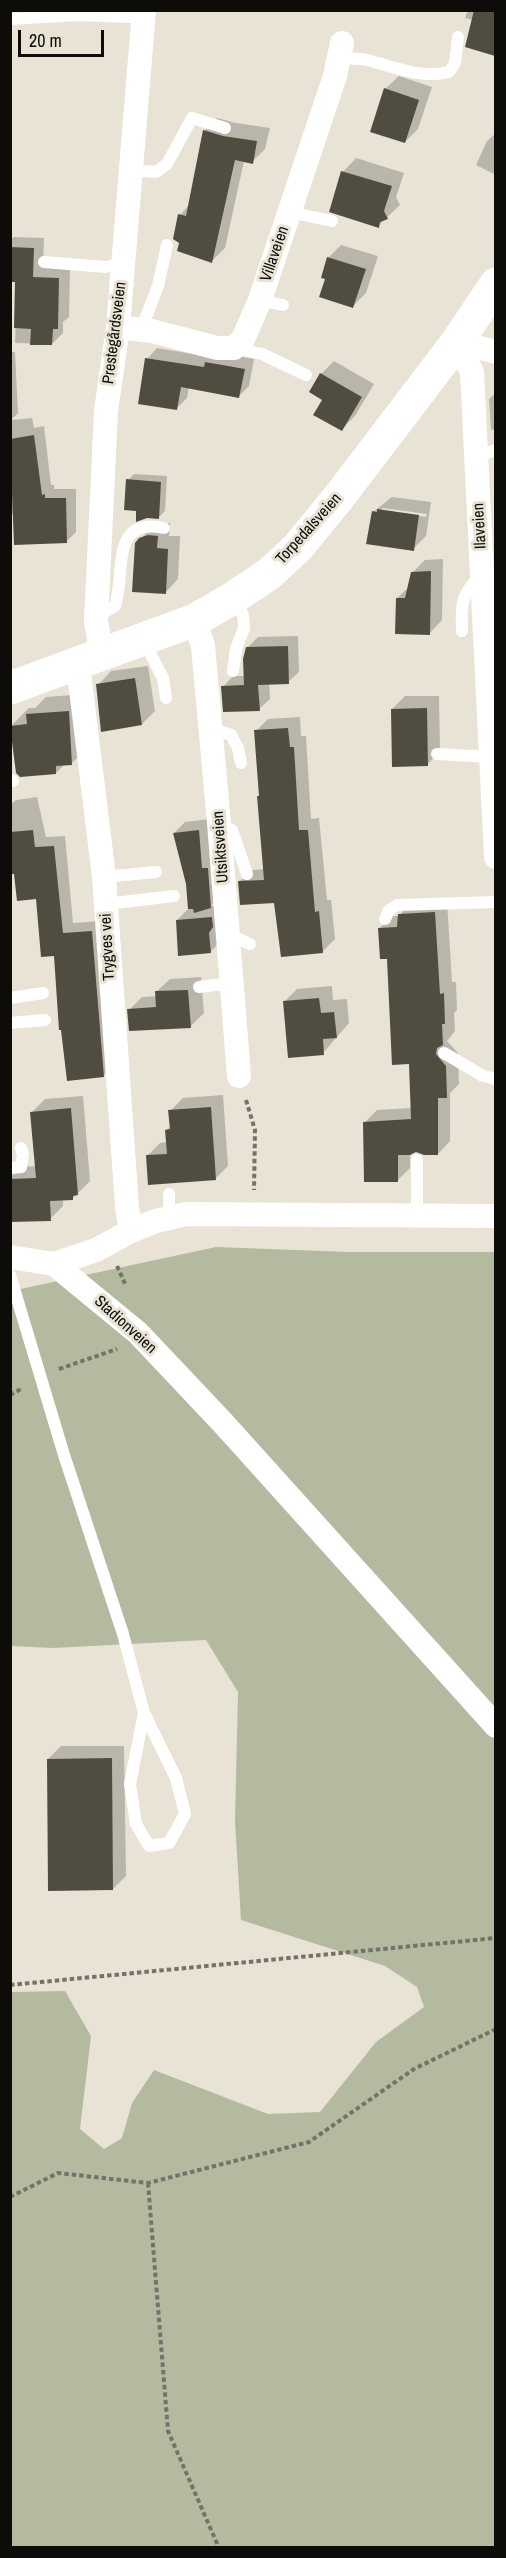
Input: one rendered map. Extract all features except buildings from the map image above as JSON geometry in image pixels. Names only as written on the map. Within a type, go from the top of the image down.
[{"type":"main road","name":"Torpedalsveien","points":[[10,688],[195,620],[269,574],[312,531],[457,342],[495,284]]},
{"type":"street","name":"Prestegårdsveien","points":[[90,660],[96,617],[106,411],[130,328],[123,263],[144,13]]},
{"type":"street","name":"Villaveien","points":[[234,348],[271,302],[289,212],[335,76],[340,50]]},
{"type":"street","points":[[130,328],[217,348],[234,348]]},
{"type":"street","points":[[457,342],[495,352]]},
{"type":"street","name":"Ilaveien","points":[[457,342],[472,372],[486,453],[488,549],[482,574],[490,651],[495,856]]},
{"type":"street","name":"Utsiktsveien","points":[[195,620],[203,646],[239,1076]]},
{"type":"street","name":"Trygves vei","points":[[90,660],[112,1011],[127,1207],[131,1231]]},
{"type":"street","points":[[10,1257],[54,1264],[96,1250],[131,1231],[186,1214],[495,1216]]},
{"type":"street","name":"Stadionveien","points":[[54,1264],[146,1342],[223,1423],[495,1726]]},
{"type":"lane","points":[[10,19],[79,15],[128,17],[144,13]]},
{"type":"lane","points":[[340,50],[364,60],[420,75],[436,75],[449,72],[455,63],[458,37]]},
{"type":"lane","points":[[131,170],[156,172],[167,164],[192,118],[225,128]]},
{"type":"lane","points":[[289,212],[332,221]]},
{"type":"lane","points":[[130,328],[159,286],[167,245]]},
{"type":"lane","points":[[44,262],[106,267],[123,263]]},
{"type":"lane","points":[[234,348],[262,354],[306,375]]},
{"type":"lane","points":[[96,617],[115,606],[120,591],[120,562],[124,542],[136,529],[153,526],[164,528]]},
{"type":"lane","points":[[462,631],[461,605],[468,589],[482,574]]},
{"type":"lane","points":[[233,598],[243,615],[244,628],[236,649],[233,670]]},
{"type":"lane","points":[[143,640],[163,678],[166,698]]},
{"type":"lane","points":[[210,728],[231,735],[238,748],[241,763]]},
{"type":"lane","points":[[436,754],[492,762]]},
{"type":"lane","points":[[219,823],[232,830],[247,874]]},
{"type":"lane","points":[[104,877],[156,872]]},
{"type":"lane","points":[[106,904],[174,896]]},
{"type":"lane","points":[[385,919],[389,910],[397,905],[495,902]]},
{"type":"lane","points":[[227,934],[250,944]]},
{"type":"lane","points":[[199,987],[231,983]]},
{"type":"lane","points":[[10,998],[43,993]]},
{"type":"lane","points":[[10,1023],[45,1020]]},
{"type":"lane","points":[[444,1053],[483,1076],[495,1078]]},
{"type":"lane","points":[[10,1168],[21,1167],[23,1154],[21,1148]]},
{"type":"lane","points":[[417,1160],[417,1216]]},
{"type":"lane","points":[[169,1194],[169,1218]]},
{"type":"lane","points":[[10,1275],[123,1634],[144,1713],[176,1778],[185,1814],[169,1843],[149,1846],[136,1824],[130,1784],[144,1713]]},
{"type":"path","points":[[239,1076],[255,1130],[254,1215]]},
{"type":"path","points":[[116,1263],[119,1275],[130,1293]]},
{"type":"path","points":[[10,1395],[41,1378],[91,1356],[126,1346]]},
{"type":"path","points":[[10,1985],[495,1938]]},
{"type":"path","points":[[10,2197],[58,2173],[148,2183],[309,2142],[414,2069],[495,2029]]},
{"type":"path","points":[[148,2183],[168,2431],[219,2547]]},
{"type":"green space","points":[[216,1247],[348,1252],[495,1252],[495,2547],[11,2547],[11,1992],[65,1991],[91,2036],[80,2129],[104,2149],[122,2138],[132,2103],[154,2070],[268,2114],[320,2112],[376,2042],[424,2007],[417,1987],[385,1966],[241,1920],[235,1821],[238,1692],[206,1640],[53,1648],[11,1646],[11,1291]]}]
